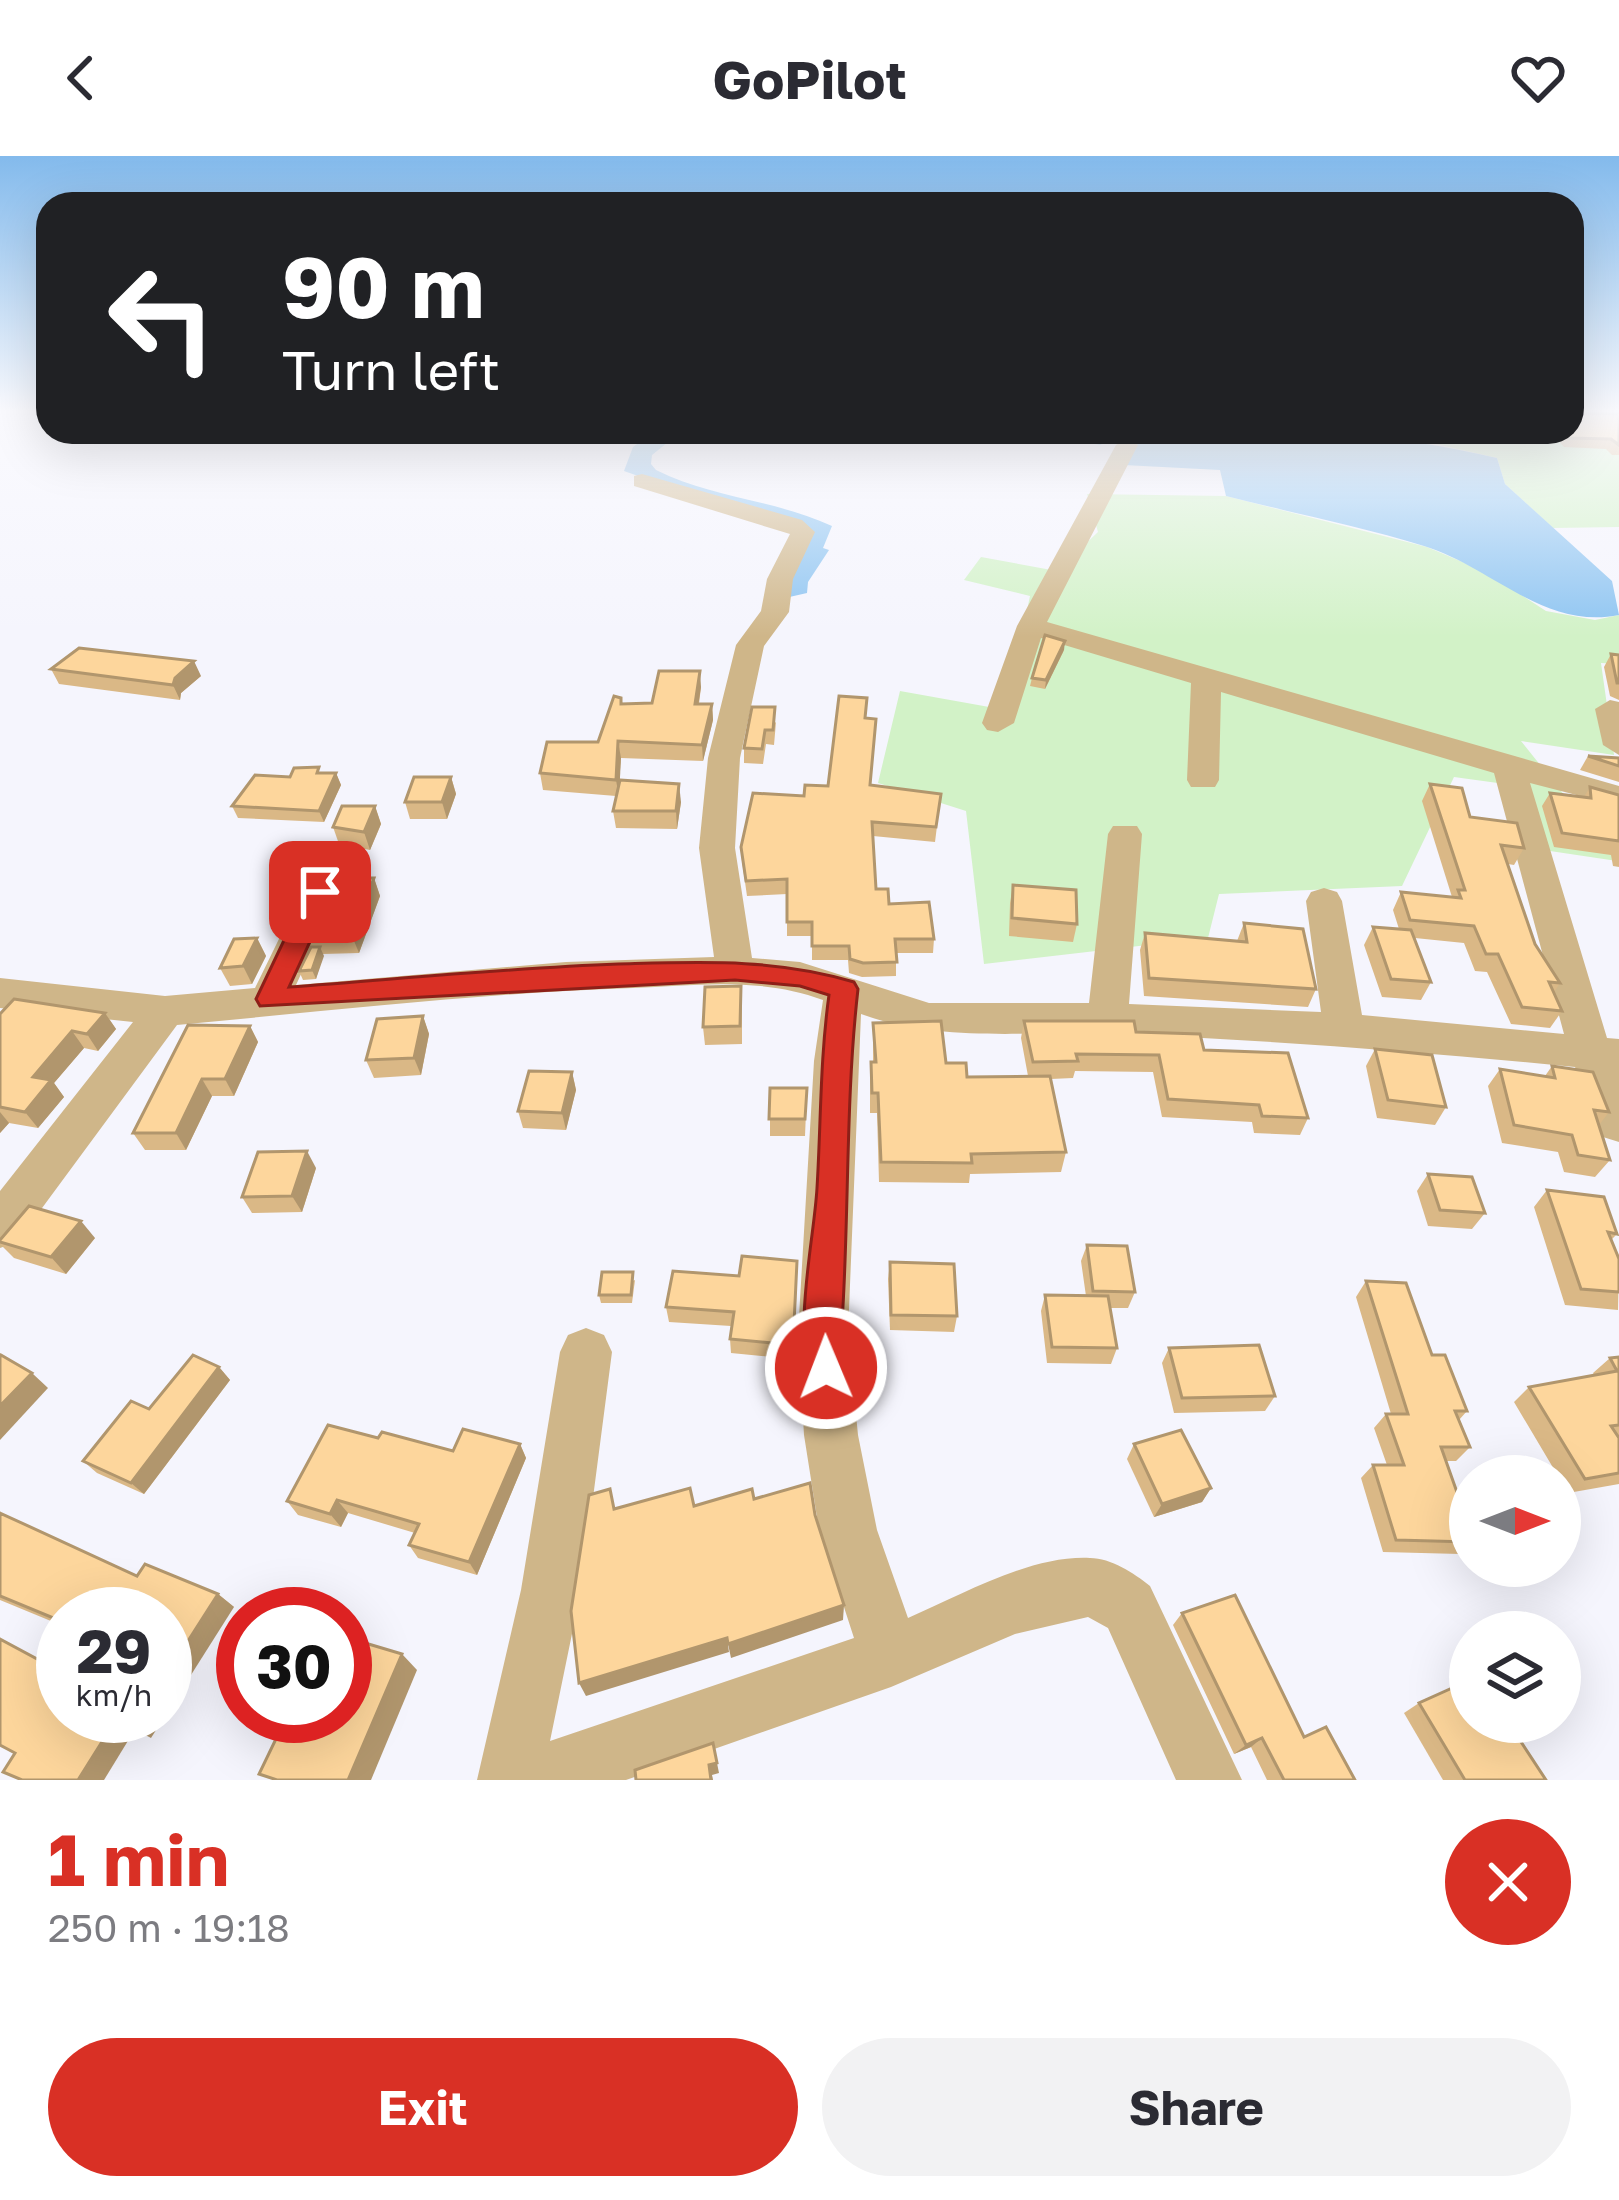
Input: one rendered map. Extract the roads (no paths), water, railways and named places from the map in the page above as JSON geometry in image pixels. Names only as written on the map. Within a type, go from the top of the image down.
[{"type":"street","points":[[655,485],[793,525],[803,532],[780,579],[775,613],[750,645],[724,758],[717,848],[735,970]]},
{"type":"street","points":[[998,723],[1031,626],[1106,485]]},
{"type":"street","points":[[1031,626],[1619,796]]},
{"type":"street","points":[[1203,780],[1206,679]]},
{"type":"street","points":[[1509,767],[1605,1054],[1619,1124]]},
{"type":"street","points":[[1108,1018],[1125,834]]},
{"type":"street","points":[[270,999],[337,857]]},
{"type":"street","points":[[1324,901],[1344,1029]]},
{"type":"street","points":[[0,993],[164,1011],[566,976],[735,970],[800,976],[929,1018],[1108,1018],[1344,1029],[1605,1054]]},
{"type":"street","points":[[844,989],[835,1061],[823,1334],[831,1435],[848,1530],[891,1657]]},
{"type":"street","points":[[0,1228],[164,1011]]},
{"type":"street","points":[[510,1780],[551,1590],[586,1352]]},
{"type":"street","points":[[533,1780],[891,1657],[1048,1594],[1090,1587],[1110,1592],[1129,1607],[1209,1780]]},
{"type":"water","points":[[663,485],[693,485],[832,526],[823,548],[829,550],[808,582],[807,593],[785,598],[809,536]]},
{"type":"water","points":[[1223,485],[1506,485],[1612,581],[1619,615],[1566,614],[1424,546],[1226,496]]}]
